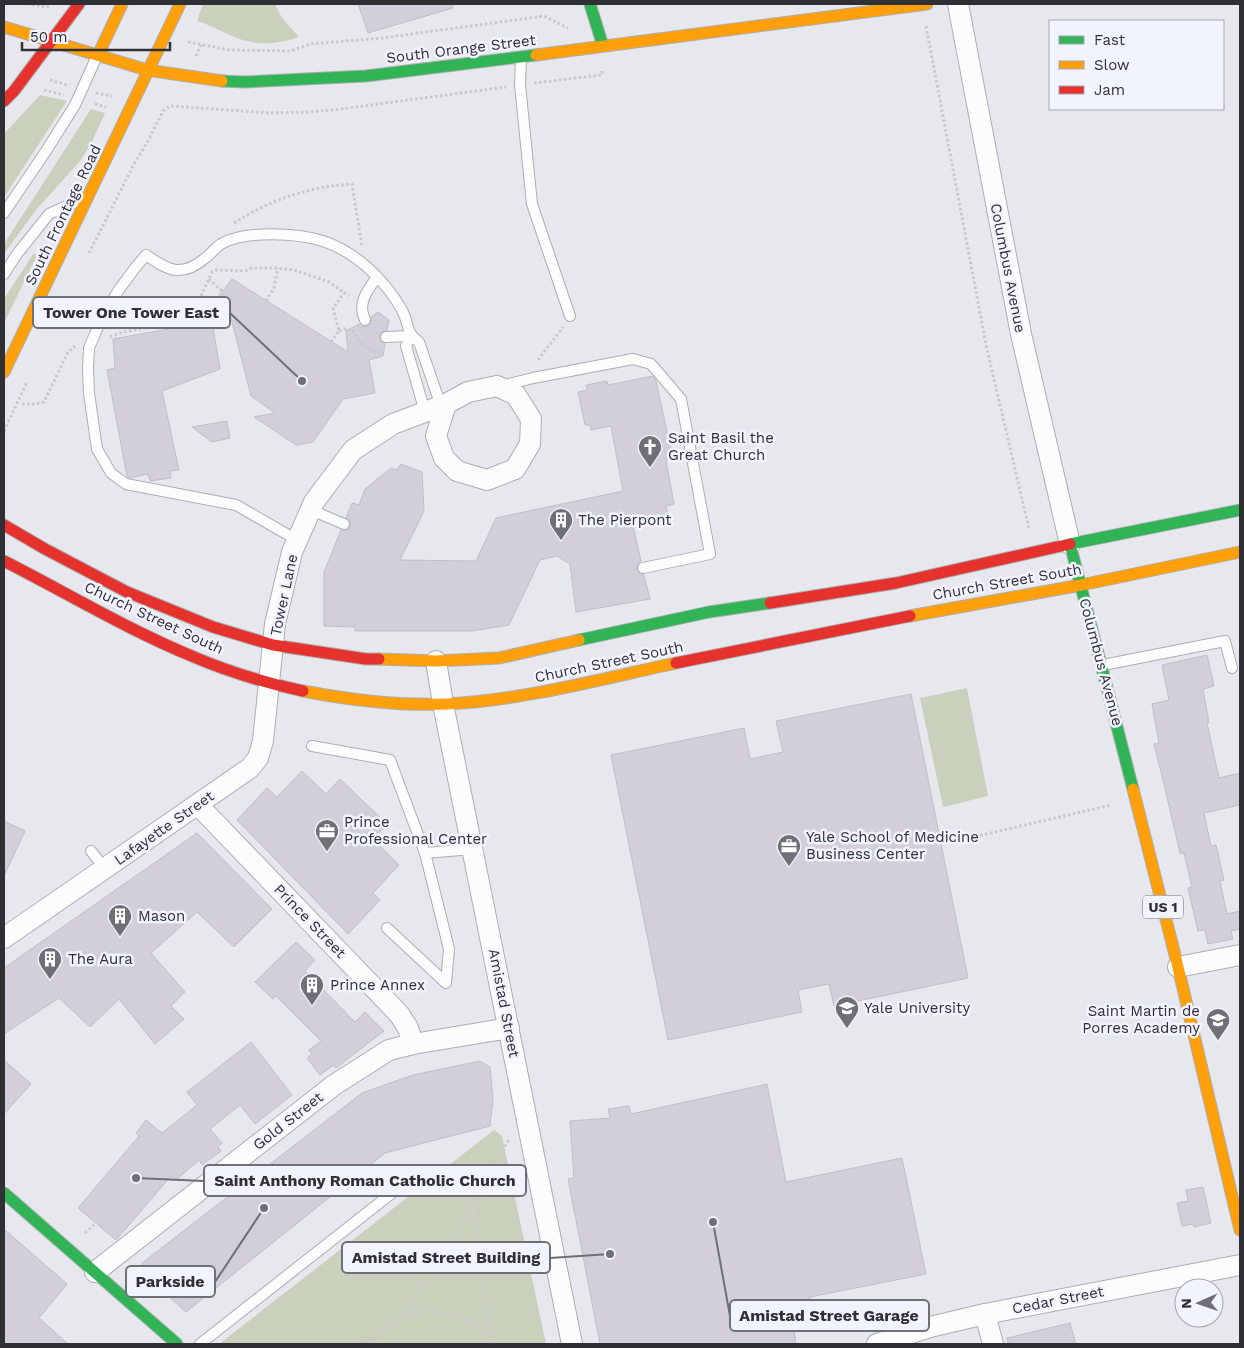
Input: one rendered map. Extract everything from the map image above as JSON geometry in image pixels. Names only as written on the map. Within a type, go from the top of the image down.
[{"type":"main road","points":[[4,102],[79,4]]},
{"type":"main road","points":[[98,55],[122,4]]},
{"type":"main road","name":"South Frontage Road","points":[[4,372],[180,4]]},
{"type":"main road","points":[[590,4],[603,46]]},
{"type":"main road","name":"South Orange Street","points":[[4,26],[147,70],[212,81],[244,82],[366,76],[927,4]]},
{"type":"main road","name":"Church Street South","points":[[4,525],[45,550],[127,592],[213,627],[273,645],[366,659],[436,661],[499,658],[709,612],[896,583],[1070,544],[1240,510]]},
{"type":"main road","name":"Columbus Avenue","points":[[1070,544],[1178,967],[1240,1230]]},
{"type":"main road","name":"Church Street South","points":[[4,561],[193,657],[248,676],[324,695],[376,702],[443,704],[508,698],[943,609],[1081,585],[1240,552]]},
{"type":"main road","points":[[567,654],[588,638]]},
{"type":"main road","points":[[553,676],[554,688]]},
{"type":"main road","points":[[4,1194],[177,1344]]},
{"type":"street","name":"Columbus Avenue","points":[[958,4],[1021,334],[1070,544]]},
{"type":"street","name":"Tower Lane","points":[[269,682],[277,617],[292,552],[314,502],[353,450],[393,424],[438,408],[468,392],[497,386]]},
{"type":"street","points":[[438,408],[436,436],[444,458],[457,471],[487,480],[515,469],[530,444],[531,419],[516,395],[497,386]]},
{"type":"street","name":"Amistad Street","points":[[436,661],[443,704],[572,1344]]},
{"type":"street","name":"Lafayette Street","points":[[4,938],[250,768],[258,758],[264,741],[269,682]]},
{"type":"street","name":"Prince Street","points":[[198,805],[399,1014],[408,1028],[413,1044]]},
{"type":"street","points":[[1178,967],[1240,955]]},
{"type":"street","name":"Gold Street","points":[[95,1272],[334,1085],[389,1050],[413,1044],[509,1028]]},
{"type":"street","name":"Cedar Street","points":[[877,1344],[930,1327],[985,1314],[1240,1265]]},
{"type":"street","points":[[985,1314],[992,1344]]},
{"type":"lane","points":[[4,213],[46,151],[74,105],[98,55]]},
{"type":"lane","points":[[520,57],[520,85],[532,204],[570,316]]},
{"type":"lane","points":[[4,274],[17,254],[49,214],[88,197]]},
{"type":"lane","points":[[297,540],[236,505],[126,484],[111,473],[97,449],[89,394],[89,348],[101,320],[118,292],[146,255],[164,267],[190,270],[222,244],[256,235],[275,234],[323,241],[365,265],[388,288],[403,312],[410,336],[406,346],[438,408]]},
{"type":"lane","points":[[365,320],[362,315],[362,302],[377,277]]},
{"type":"lane","points":[[386,337],[410,336],[419,342],[438,408]]},
{"type":"lane","points":[[497,386],[632,359],[651,364],[680,399],[710,554],[644,568]]},
{"type":"lane","points":[[311,510],[344,524]]},
{"type":"lane","points":[[1102,665],[1225,641],[1232,668]]},
{"type":"lane","points":[[312,746],[390,760],[425,853],[449,949],[446,983],[386,928]]},
{"type":"lane","points":[[425,853],[473,849]]},
{"type":"lane","points":[[91,851],[105,869]]},
{"type":"lane","points":[[200,1344],[392,1193]]},
{"type":"path","points":[[201,45],[230,50],[290,51],[311,44],[382,38],[544,16],[569,28]]},
{"type":"path","points":[[928,35],[984,336],[1029,529]]},
{"type":"path","points":[[86,259],[163,111],[170,106],[271,113],[340,110],[602,75],[603,46]]},
{"type":"path","points":[[44,90],[69,97]]},
{"type":"path","points":[[95,104],[106,107]]},
{"type":"path","points":[[227,227],[258,208],[289,195],[310,189],[352,184],[363,250]]},
{"type":"path","points":[[181,320],[198,301],[212,272],[217,270],[245,271],[252,268],[294,270],[328,282],[350,296]]},
{"type":"path","points":[[266,301],[274,288],[278,268]]},
{"type":"path","points":[[209,279],[222,291]]},
{"type":"path","points":[[339,331],[333,308],[344,292]]},
{"type":"path","points":[[538,360],[570,316]]},
{"type":"path","points":[[331,342],[339,331],[345,329],[354,330]]},
{"type":"path","points":[[4,431],[28,380]]},
{"type":"path","points":[[926,838],[956,841],[1111,805]]},
{"type":"path","points":[[356,1344],[378,1337],[402,1318],[448,1251],[510,1138]]},
{"type":"path","points":[[480,1190],[477,1240],[482,1286],[492,1338]]},
{"type":"path","points":[[81,1236],[96,1223]]},
{"type":"path","points":[[402,1318],[418,1313],[444,1312],[473,1322],[492,1338],[496,1344]]},
{"type":"path","points":[[374,1344],[378,1337]]},
{"type":"green space","points":[[203,4],[275,4],[282,18],[299,37],[268,43],[245,41],[197,21]]},
{"type":"green space","points":[[40,95],[67,101],[4,197],[4,134]]},
{"type":"green space","points":[[91,109],[105,113],[91,144],[80,161],[35,211],[4,254],[4,244]]},
{"type":"green space","points":[[34,253],[37,255],[4,323],[4,299]]},
{"type":"green space","points":[[967,688],[988,796],[943,807],[920,698]]},
{"type":"green space","points":[[494,1130],[502,1136],[546,1344],[219,1344]]},
{"type":"building","points":[[358,4],[452,4],[453,8],[368,33]]},
{"type":"building","points":[[232,279],[348,352],[346,331],[359,324],[363,327],[368,326],[372,322],[371,317],[378,312],[389,320],[387,330],[382,332],[379,337],[380,341],[385,344],[383,356],[369,360],[375,393],[343,399],[313,442],[296,445],[254,417],[275,413],[251,396],[231,318],[212,322],[220,369],[162,391],[179,470],[170,471],[171,478],[150,481],[148,474],[129,478],[127,476],[107,370],[115,368],[113,339],[208,322],[207,311]]},
{"type":"building","name":"The Pierpont","points":[[653,376],[656,381],[673,459],[666,460],[674,504],[666,506],[668,515],[632,521],[641,561],[637,565],[636,570],[644,575],[650,599],[576,612],[570,564],[557,556],[540,560],[509,625],[472,631],[355,631],[355,627],[324,626],[324,572],[341,530],[348,530],[350,526],[350,520],[346,518],[352,503],[359,505],[365,489],[391,468],[397,470],[401,464],[422,472],[424,511],[400,560],[476,561],[496,518],[623,491],[611,426],[591,430],[590,425],[585,425],[578,392],[587,390],[586,385],[607,381],[608,385]]},
{"type":"building","points":[[227,421],[230,438],[212,442],[192,427]]},
{"type":"building","points":[[1207,655],[1214,686],[1203,689],[1209,723],[1207,723],[1219,778],[1240,773],[1240,805],[1204,813],[1211,846],[1216,845],[1224,880],[1220,881],[1227,914],[1240,911],[1240,929],[1231,931],[1233,939],[1208,944],[1205,930],[1198,931],[1188,888],[1192,887],[1184,853],[1180,853],[1154,744],[1159,743],[1152,704],[1169,700],[1162,665]]},
{"type":"building","name":"Yale School of Medicine Business Center","points":[[911,694],[968,978],[834,1006],[829,984],[798,990],[802,1012],[668,1040],[611,755],[744,728],[750,759],[783,752],[776,721]]},
{"type":"building","name":"Prince Professional Center","points":[[302,771],[326,794],[340,779],[387,824],[373,839],[399,865],[373,893],[380,900],[348,934],[237,820],[267,788],[277,797]]},
{"type":"building","points":[[4,821],[25,831],[4,876]]},
{"type":"building","name":"Mason","points":[[197,833],[272,909],[234,947],[197,912],[151,953],[185,992],[171,1006],[184,1019],[155,1044],[119,999],[90,1027],[59,998],[4,1034],[4,968]]},
{"type":"building","name":"Prince Annex","points":[[296,942],[315,960],[305,971],[355,1022],[365,1012],[384,1031],[336,1068],[334,1065],[320,1075],[307,1058],[312,1054],[309,1050],[321,1041],[276,996],[273,999],[255,982]]},
{"type":"building","points":[[251,1042],[292,1095],[255,1124],[240,1105],[210,1129],[222,1143],[218,1147],[221,1151],[202,1165],[199,1160],[176,1180],[171,1176],[116,1240],[78,1208],[139,1136],[136,1133],[146,1120],[162,1133],[197,1105],[187,1092]]},
{"type":"building","points":[[4,1060],[31,1084],[4,1114]]},
{"type":"building","points":[[480,1061],[490,1067],[493,1098],[490,1126],[385,1153],[186,1312],[143,1274],[142,1263],[362,1093],[413,1075]]},
{"type":"building","points":[[767,1084],[786,1182],[902,1158],[926,1274],[810,1297],[816,1326],[794,1330],[796,1344],[600,1344],[568,1179],[574,1178],[570,1121],[610,1118],[608,1109],[629,1106],[631,1114]]},
{"type":"building","points":[[1203,1187],[1211,1223],[1194,1227],[1193,1224],[1182,1226],[1177,1203],[1188,1201],[1186,1190]]},
{"type":"building","points":[[4,1229],[67,1284],[39,1318],[68,1344],[4,1344]]},
{"type":"building","points":[[1070,1323],[1076,1344],[1008,1344],[1007,1338]]},
{"type":"traffic: fast","points":[[590,4],[603,46]]},
{"type":"traffic: fast","points":[[222,81],[244,82],[366,76],[536,55]]},
{"type":"traffic: fast","points":[[1133,789],[1070,544],[1240,510]]},
{"type":"traffic: fast","points":[[579,640],[709,612],[770,603]]},
{"type":"traffic: fast","points":[[4,1193],[177,1344]]},
{"type":"traffic: slow","points":[[98,55],[122,4]]},
{"type":"traffic: slow","points":[[4,372],[180,4]]},
{"type":"traffic: slow","points":[[536,55],[927,4]]},
{"type":"traffic: slow","points":[[4,27],[147,70],[222,81]]},
{"type":"traffic: slow","points":[[1081,585],[1240,552]]},
{"type":"traffic: slow","points":[[910,616],[1081,585]]},
{"type":"traffic: slow","points":[[379,659],[436,661],[499,658],[579,640]]},
{"type":"traffic: slow","points":[[303,691],[375,702],[411,704],[476,702],[591,682],[676,663]]},
{"type":"traffic: slow","points":[[1133,789],[1178,967],[1240,1230]]},
{"type":"traffic: jam","points":[[4,101],[14,91],[79,4]]},
{"type":"traffic: jam","points":[[4,525],[127,592],[213,627],[273,645],[366,659],[379,659]]},
{"type":"traffic: jam","points":[[770,603],[896,583],[1070,544]]},
{"type":"traffic: jam","points":[[4,561],[121,623],[169,646],[234,672],[261,681],[303,691]]},
{"type":"traffic: jam","points":[[676,663],[910,616]]},
{"type":"place","name":"Tower One Tower East","points":[[302,381]]},
{"type":"place","name":"Saint Basil the Great Church","points":[[650,468]]},
{"type":"place","name":"The Pierpont","points":[[561,541]]},
{"type":"place","name":"Prince Professional Center","points":[[327,852]]},
{"type":"place","name":"Yale School of Medicine Business Center","points":[[789,867]]},
{"type":"place","name":"Mason","points":[[120,937]]},
{"type":"place","name":"The Aura","points":[[50,980]]},
{"type":"place","name":"Prince Annex","points":[[312,1006]]},
{"type":"place","name":"Yale University","points":[[847,1029]]},
{"type":"place","name":"Saint Martin de Porres Academy","points":[[1218,1041]]},
{"type":"place","name":"Saint Anthony Roman Catholic Church","points":[[136,1178]]},
{"type":"place","name":"Parkside","points":[[264,1208]]},
{"type":"place","name":"Amistad Street Garage","points":[[713,1222]]},
{"type":"place","name":"Amistad Street Building","points":[[610,1254]]}]
